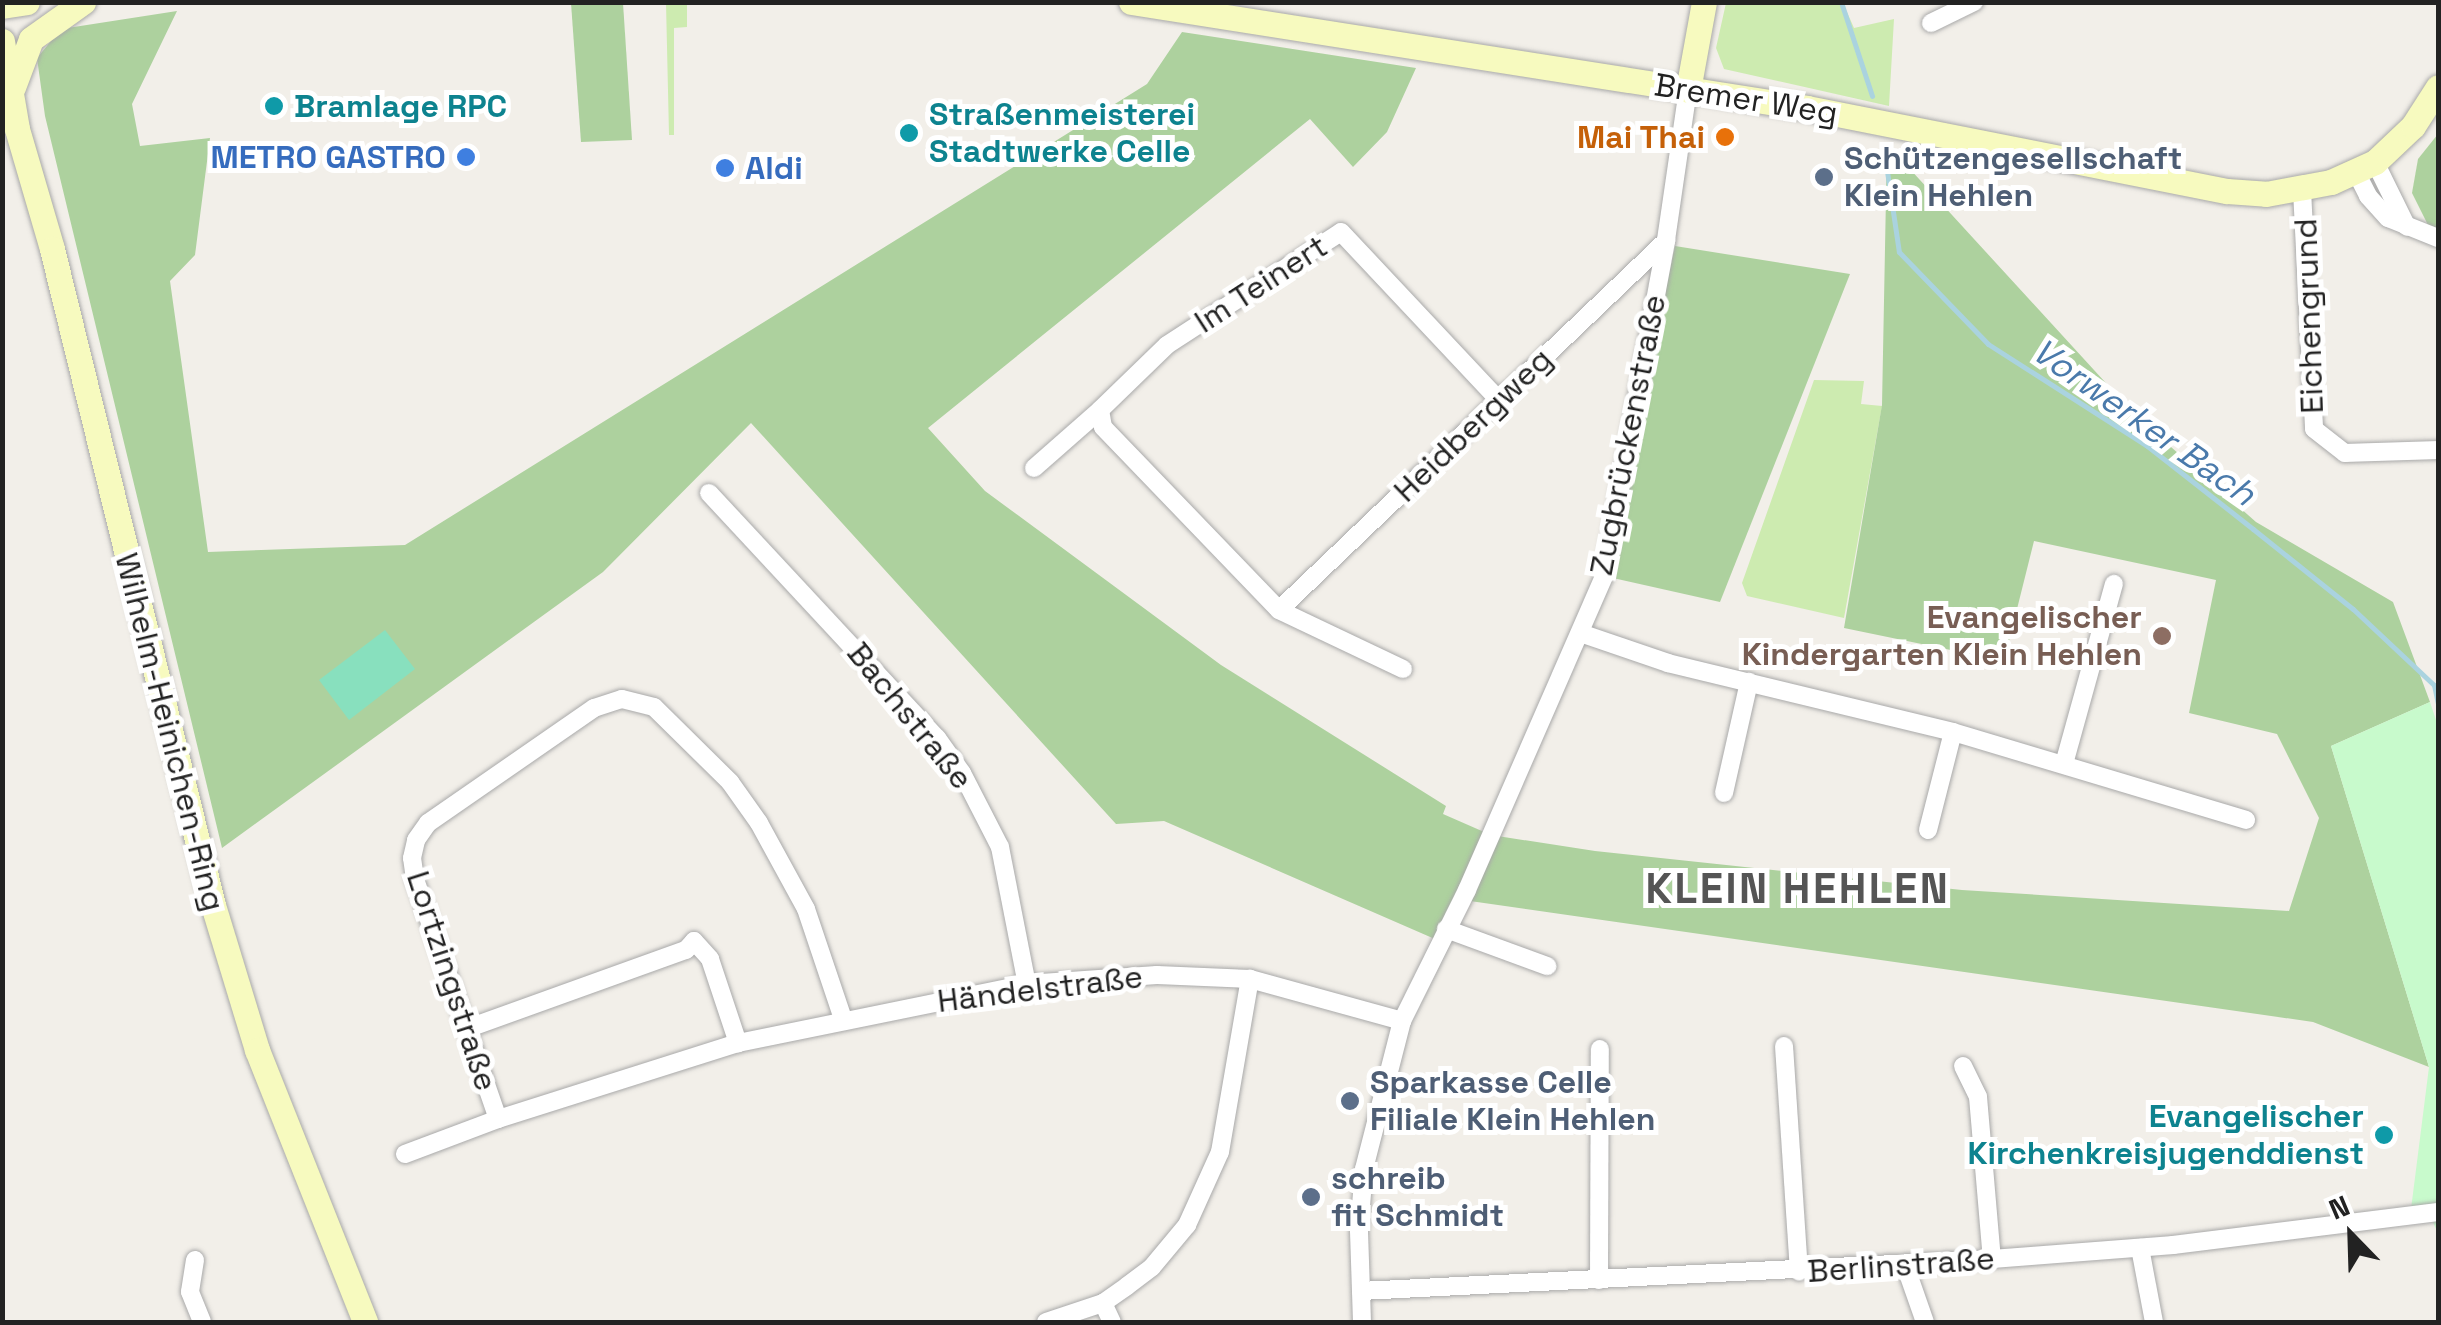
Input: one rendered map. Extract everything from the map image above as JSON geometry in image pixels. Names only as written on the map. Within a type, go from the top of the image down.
[{"type":"main road","points":[[2,6],[26,2]]},
{"type":"main road","points":[[7,95],[31,39],[83,2]]},
{"type":"main road","name":"Bremer Weg","points":[[1132,2],[1893,123],[2228,191],[2266,194],[2302,190],[2366,167]]},
{"type":"main road","points":[[1688,90],[1704,2]]},
{"type":"main road","name":"Wilhelm-Heinichen-Ring","points":[[2,42],[7,95],[52,250],[212,905],[258,1050],[366,1322]]},
{"type":"main road","points":[[2366,167],[2413,126],[2438,87]]},
{"type":"street","points":[[1931,23],[1974,2]]},
{"type":"street","name":"Zugbrückenstraße","points":[[1362,1322],[1364,1169],[1372,1124],[1402,1021],[1604,576],[1666,240],[1688,90]]},
{"type":"street","points":[[2366,167],[2406,227],[2438,238]]},
{"type":"street","name":"Eichengrund","points":[[2302,190],[2314,429],[2345,453],[2438,450]]},
{"type":"street","name":"Im Teinert","points":[[1034,468],[1167,345],[1341,232],[1499,400]]},
{"type":"street","name":"Heidbergweg","points":[[1279,610],[1666,240]]},
{"type":"street","points":[[1100,410],[1103,427],[1279,610],[1404,669]]},
{"type":"street","name":"Bachstraße","points":[[709,492],[937,738],[962,773],[1000,848],[1027,984]]},
{"type":"street","points":[[2064,764],[2114,584]]},
{"type":"street","points":[[1580,632],[1668,663],[1953,732],[2246,820]]},
{"type":"street","points":[[1724,793],[1749,682]]},
{"type":"street","name":"Lortzingstraße","points":[[498,1119],[415,879],[412,858],[416,840],[428,822],[578,719],[622,699],[654,707],[730,782],[759,823],[806,909],[844,1019]]},
{"type":"street","points":[[1928,830],[1953,732]]},
{"type":"street","points":[[1446,929],[1546,966]]},
{"type":"street","points":[[466,1029],[686,950],[694,941],[710,959],[738,1044]]},
{"type":"street","name":"Händelstraße","points":[[405,1154],[498,1119],[738,1044],[1027,984],[1157,974],[1250,979],[1402,1021]]},
{"type":"street","points":[[1046,1322],[1103,1303],[1152,1267],[1187,1225],[1206,1192],[1220,1152],[1250,979]]},
{"type":"street","points":[[1784,1046],[1799,1272]]},
{"type":"street","points":[[1599,1280],[1600,1049]]},
{"type":"street","points":[[1964,1066],[1978,1096],[1992,1260]]},
{"type":"street","name":"Berlinstraße","points":[[1361,1291],[1992,1260],[2140,1248],[2438,1212]]},
{"type":"street","points":[[2140,1248],[2154,1322]]},
{"type":"street","points":[[195,1260],[190,1292],[202,1322]]},
{"type":"street","points":[[1906,1265],[1926,1322]]},
{"type":"street","points":[[1103,1303],[1112,1322]]},
{"type":"green space","points":[[571,3],[623,3],[632,140],[581,142]]},
{"type":"green space","points":[[666,3],[687,3],[687,27],[674,28],[674,135],[669,135]]},
{"type":"green space","points":[[1726,3],[1843,3],[1854,28],[1894,19],[1889,106],[1724,69],[1716,48]]},
{"type":"green space","points":[[177,11],[132,104],[140,146],[210,138],[195,255],[170,281],[208,552],[405,545],[1147,84],[1182,32],[1416,68],[1387,132],[1353,167],[1310,119],[928,428],[985,491],[1221,665],[1446,806],[1443,814],[1491,835],[1595,851],[1962,890],[2289,911],[2319,818],[2277,734],[2189,713],[2216,580],[2034,541],[2004,661],[1844,628],[1882,405],[1887,144],[2137,417],[2256,522],[2393,602],[2430,702],[2331,746],[2429,1067],[2313,1022],[1463,900],[1444,943],[1164,821],[1116,824],[751,423],[603,572],[222,848],[45,116],[37,58],[61,29]]},
{"type":"green space","points":[[2438,134],[2438,228],[2428,225],[2412,193],[2418,159]]},
{"type":"green space","points":[[1675,246],[1850,274],[1720,602],[1604,576]]},
{"type":"green space","points":[[1814,380],[1864,381],[1861,404],[1882,406],[1844,618],[1747,596],[1742,583]]},
{"type":"green space","points":[[385,630],[415,669],[349,720],[319,680]]},
{"type":"green space","points":[[2430,702],[2438,726],[2438,1233],[2429,1214],[2410,1217],[2429,1067],[2331,746]]},
{"type":"waterway","name":"Vorwerker Bach","points":[[1841,2],[1872,96]]},
{"type":"waterway","name":"Vorwerker Bach","points":[[1883,144],[1899,252],[1988,344],[2146,445],[2253,529],[2353,609],[2434,685],[2438,704]]},
{"type":"place","name":"Bramlage RPC","points":[[274,106]]},
{"type":"place","name":"Straßenmeisterei Stadtwerke Celle","points":[[909,133]]},
{"type":"place","name":"Mai Thai","points":[[1725,137]]},
{"type":"place","name":"METRO GASTRO","points":[[466,157]]},
{"type":"place","name":"Aldi","points":[[725,168]]},
{"type":"place","name":"Schützengesellschaft Klein Hehlen","points":[[1824,177]]},
{"type":"place","name":"Evangelischer Kindergarten Klein Hehlen","points":[[2162,636]]},
{"type":"place","name":"Sparkasse Celle Filiale Klein Hehlen","points":[[1350,1101]]},
{"type":"place","name":"Evangelischer Kirchenkreisjugenddienst","points":[[2384,1135]]},
{"type":"place","name":"schreib fit Schmidt","points":[[1311,1197]]},
{"type":"district","name":"KLEIN HEHLEN","points":[[1798,889]]}]
